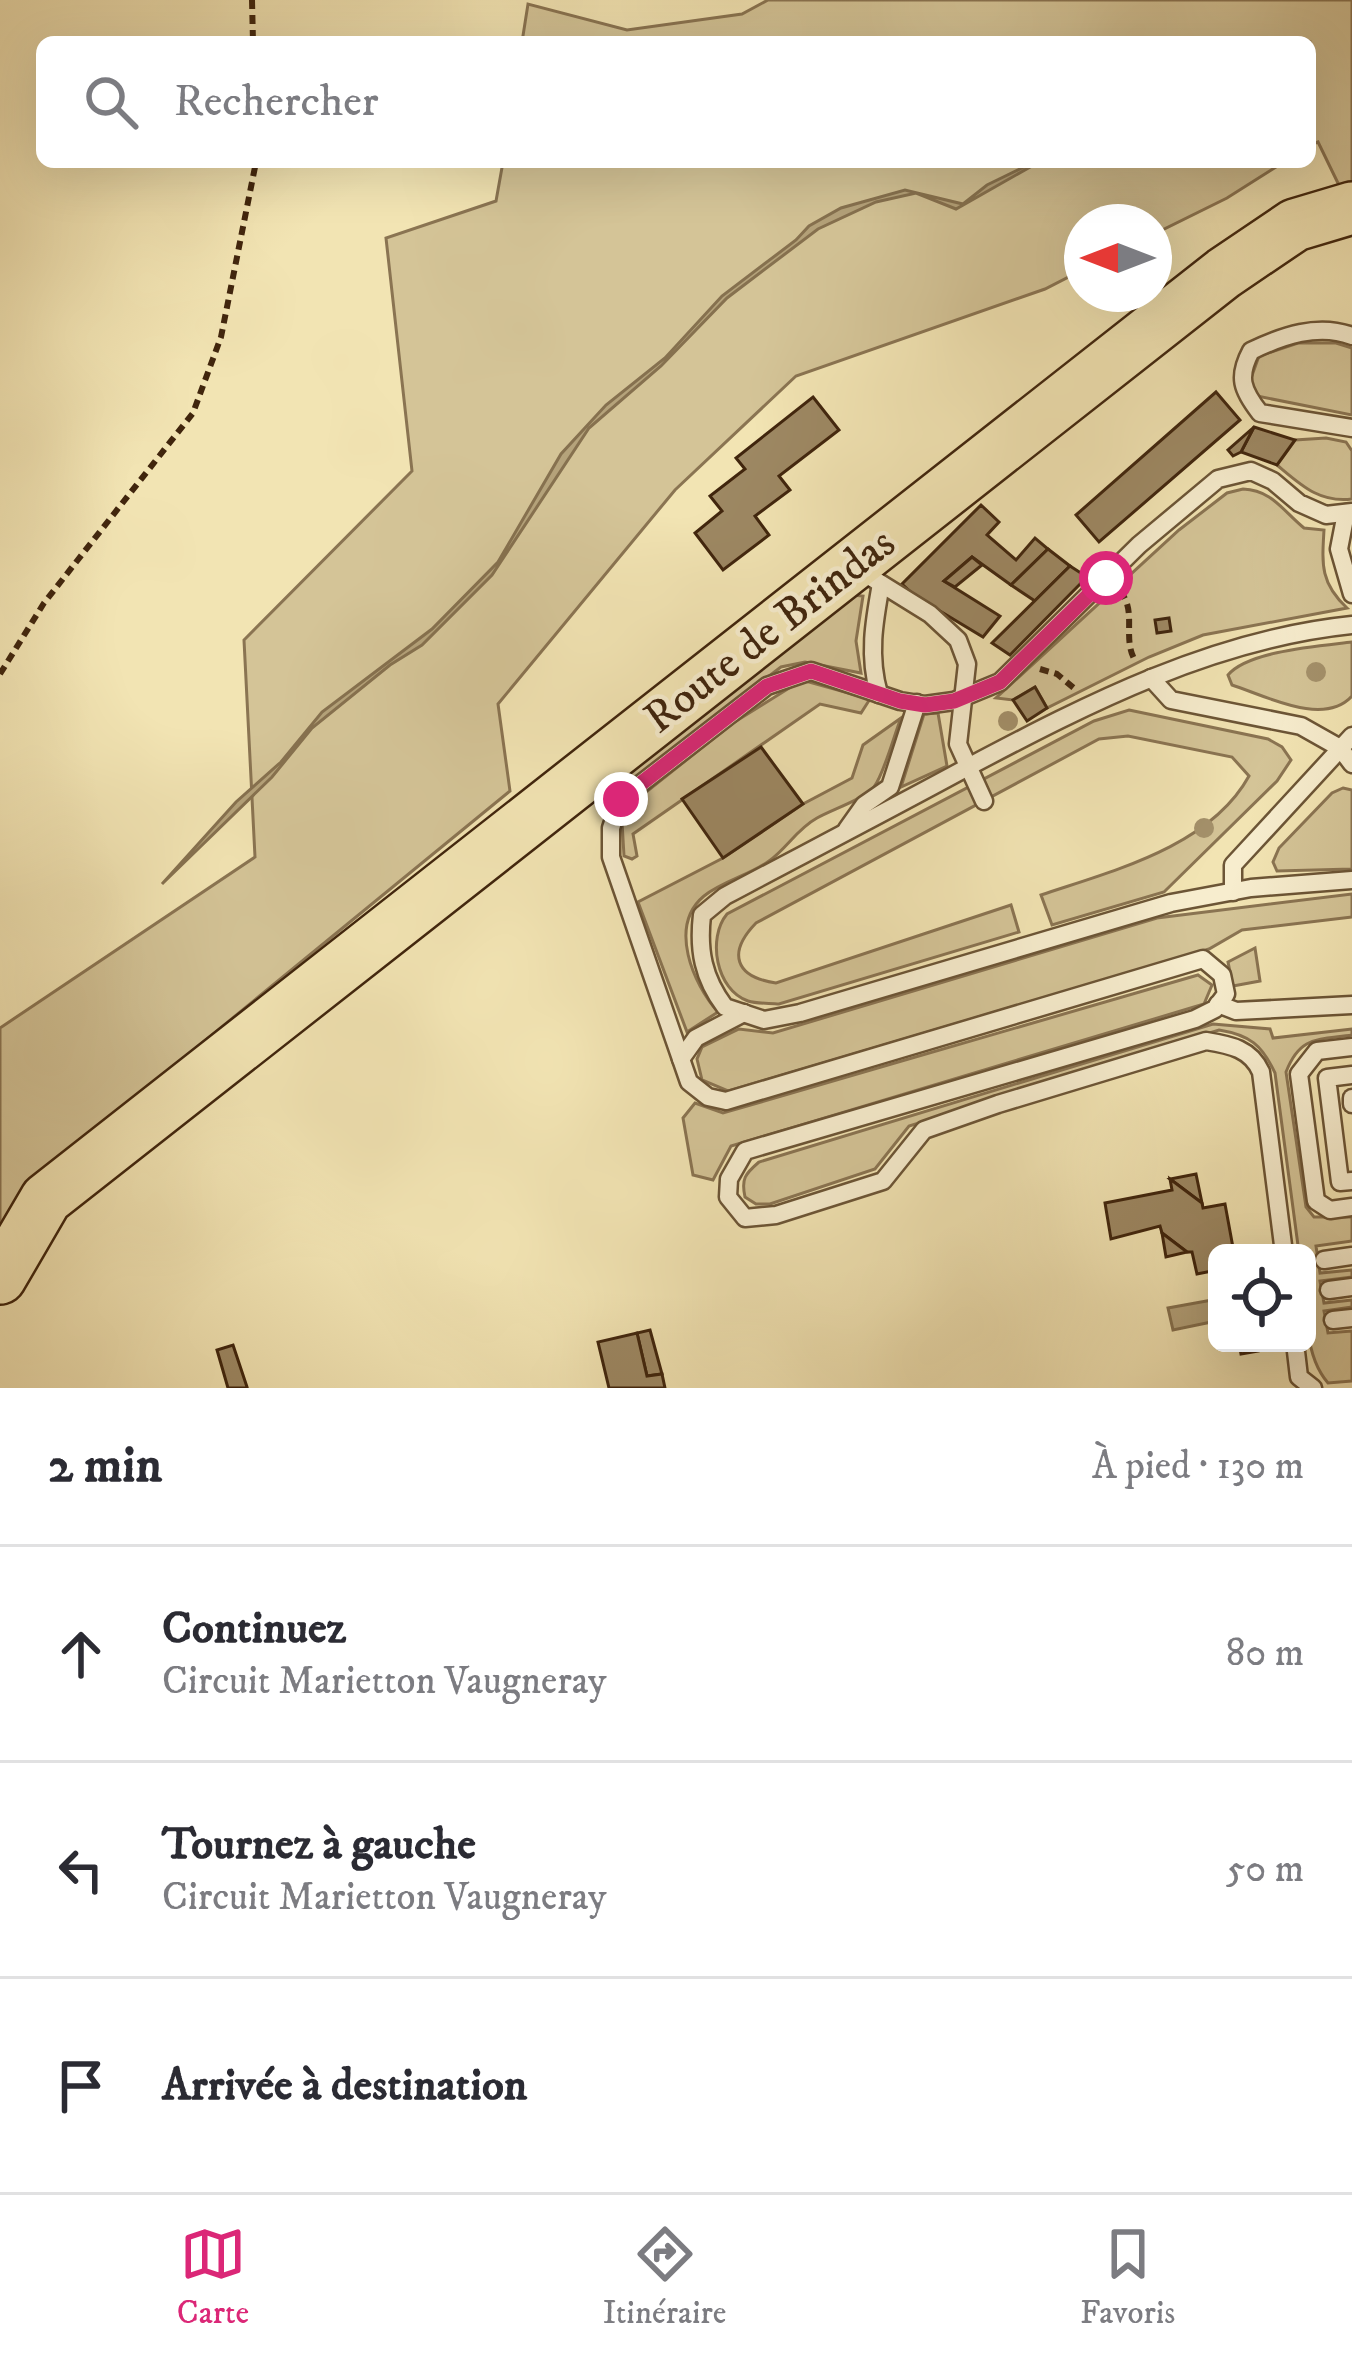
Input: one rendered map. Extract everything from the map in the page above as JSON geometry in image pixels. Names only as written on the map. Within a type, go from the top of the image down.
[{"type":"main road","name":"Route de Brindas","points":[[0,1278],[46,1198],[867,575],[1224,273],[1294,225],[1352,208]]},
{"type":"lane","points":[[1352,336],[1301,332],[1251,351],[1241,371],[1244,392],[1260,413],[1352,428]]},
{"type":"lane","points":[[1283,1244],[1261,1072],[1255,1058],[1233,1045],[1207,1041],[924,1130],[883,1181],[776,1215],[745,1218],[728,1197],[728,1179],[745,1151],[1195,1019],[1226,994],[1222,975],[1202,959],[726,1101],[708,1096],[689,1082],[611,857],[611,828],[621,799],[767,686],[789,676],[811,671],[916,703],[963,697],[1000,682],[1218,478],[1251,471],[1273,481],[1298,503],[1326,515],[1349,513],[1340,549],[1352,594]]},
{"type":"lane","points":[[867,575],[873,673],[879,694]]},
{"type":"lane","points":[[867,575],[930,614],[958,640],[967,664],[958,744],[984,801]]},
{"type":"lane","points":[[1352,626],[1314,629],[1242,647],[1151,678],[1057,719],[725,896],[702,915],[698,947],[725,1006],[764,1020],[1171,903],[1352,880]]},
{"type":"lane","points":[[1151,678],[1171,700],[1301,726],[1346,742]]},
{"type":"lane","points":[[843,833],[864,805],[890,787],[916,703]]},
{"type":"lane","points":[[1346,742],[1352,764]]},
{"type":"lane","points":[[1232,892],[1233,865],[1346,742]]},
{"type":"lane","points":[[1218,1004],[1236,1011],[1352,1005]]},
{"type":"lane","points":[[681,1059],[695,1038],[744,1013]]},
{"type":"lane","points":[[1352,1047],[1317,1052],[1300,1074],[1316,1201],[1330,1210],[1352,1207]]},
{"type":"lane","points":[[1352,1075],[1327,1078],[1340,1182],[1352,1181]]},
{"type":"lane","points":[[1324,1260],[1352,1256]]},
{"type":"lane","points":[[1329,1290],[1352,1287]]},
{"type":"lane","points":[[1296,1352],[1300,1377],[1313,1388]]},
{"type":"path","points":[[252,0],[253,36]]},
{"type":"path","points":[[0,674],[44,603],[194,413],[221,337],[255,168]]},
{"type":"path","points":[[1106,578],[1126,598],[1130,608],[1126,641],[1132,658],[1151,678]]},
{"type":"shaded area","points":[[768,0],[1352,0],[1352,212],[1316,143],[1316,36],[523,36],[528,4],[627,30],[742,14]]},
{"type":"shaded area","points":[[502,168],[1274,168],[1172,225],[1172,204],[1064,204],[1064,279],[796,376],[675,490],[498,704],[510,791],[36,1179],[0,1254],[0,1028],[255,857],[244,640],[412,471],[386,238],[496,201]]},
{"type":"shaded area","points":[[1028,168],[956,209],[916,193],[876,202],[818,229],[727,298],[661,366],[589,428],[492,575],[422,645],[312,728],[272,777],[162,884],[236,802],[281,762],[322,712],[432,629],[498,562],[561,454],[606,405],[665,358],[722,296],[809,226],[841,208],[905,190],[963,204],[987,185]]},
{"type":"shaded area","points":[[1298,343],[1352,348],[1352,415],[1257,396],[1250,381],[1259,356]]},
{"type":"shaded area","points":[[1295,440],[1346,442],[1352,451],[1352,499],[1320,495],[1277,465]]},
{"type":"shaded area","points":[[1243,489],[1270,497],[1304,528],[1324,530],[1325,572],[1347,608],[1203,635],[1047,708],[1035,687],[1013,700],[996,698],[1179,530],[1227,493]]},
{"type":"shaded area","points":[[839,594],[863,596],[856,641],[861,673],[805,662],[781,667],[610,797],[598,785]]},
{"type":"shaded area","points":[[1352,642],[1352,696],[1326,709],[1278,701],[1232,685],[1228,675],[1267,655]]},
{"type":"shaded area","points":[[802,680],[870,699],[861,713],[820,704],[633,834],[637,856],[624,856],[622,822],[631,804],[733,723]]},
{"type":"shaded area","points":[[1129,710],[1268,739],[1291,760],[1277,781],[1164,892],[1052,925],[1041,895],[1128,866],[1185,839],[1232,801],[1249,776],[1232,757],[1128,736],[1099,739],[756,923],[739,954],[744,969],[776,983],[1011,905],[1019,932],[779,1004],[748,1001],[728,986],[716,949],[727,914],[1094,721]]},
{"type":"shaded area","points":[[938,713],[947,766],[901,787],[924,714]]},
{"type":"shaded area","points":[[901,718],[874,787],[810,822],[769,861],[711,891],[693,908],[687,923],[688,955],[700,986],[718,1012],[687,1032],[638,902],[723,858],[803,804],[852,778],[863,745]]},
{"type":"shaded area","points":[[1352,790],[1352,869],[1277,871],[1273,862],[1279,848],[1332,793]]},
{"type":"shaded area","points":[[1352,894],[1352,917],[1242,930],[1209,949],[728,1091],[702,1080],[697,1059],[702,1047],[739,1029],[773,1033],[1157,918]]},
{"type":"shaded area","points":[[1255,948],[1260,981],[1233,986],[1228,962]]},
{"type":"shaded area","points":[[1198,975],[1212,985],[1204,1004],[731,1146],[713,1180],[693,1175],[683,1118],[695,1103],[723,1113]]},
{"type":"shaded area","points":[[1213,1024],[1270,1029],[1273,1038],[1352,1029],[1352,1035],[1304,1046],[1286,1072],[1306,1207],[1314,1217],[1352,1217],[1352,1241],[1298,1244],[1275,1073],[1260,1048],[1247,1038],[1219,1030],[909,1126],[875,1169],[770,1204],[756,1204],[745,1197],[745,1177],[759,1162]]},
{"type":"shaded area","points":[[1316,1246],[1320,1273],[1352,1270],[1352,1277],[1320,1281],[1324,1303],[1352,1300],[1352,1307],[1324,1311],[1328,1333],[1352,1331],[1352,1381],[1328,1383],[1313,1355]]},
{"type":"shaded area","points":[[1208,1301],[1208,1323],[1173,1330],[1168,1308]]},
{"type":"building","points":[[1216,392],[1240,420],[1099,542],[1076,515]]},
{"type":"building","points":[[813,397],[839,430],[779,476],[790,490],[755,516],[769,535],[723,570],[695,533],[722,511],[710,496],[745,469],[736,458]]},
{"type":"building","points":[[1254,427],[1295,440],[1277,465],[1241,452]]},
{"type":"building","points":[[1254,427],[1241,452],[1233,456],[1228,450]]},
{"type":"building","points":[[981,505],[999,522],[987,535],[1016,560],[1035,538],[1048,549],[1011,585],[972,557],[944,581],[1000,616],[983,637],[902,584]]},
{"type":"building","points":[[1048,549],[1070,566],[1035,601],[1011,585]]},
{"type":"building","points":[[972,557],[982,565],[955,587],[944,581]]},
{"type":"building","points":[[1070,566],[1087,577],[1010,655],[992,643]]},
{"type":"building","points":[[1169,618],[1171,631],[1157,633],[1155,620]]},
{"type":"building","points":[[1035,687],[1047,708],[1027,721],[1013,700]]},
{"type":"building","points":[[761,747],[803,804],[723,858],[682,799]]},
{"type":"building","points":[[1196,1174],[1202,1203],[1170,1179]]},
{"type":"building","points":[[1170,1179],[1203,1208],[1225,1204],[1232,1244],[1208,1244],[1208,1272],[1197,1274],[1192,1252],[1162,1233],[1160,1226],[1111,1239],[1105,1203],[1172,1190]]},
{"type":"building","points":[[1162,1233],[1187,1252],[1166,1257]]},
{"type":"building","points":[[650,1330],[662,1374],[647,1376],[637,1333]]},
{"type":"building","points":[[637,1333],[647,1376],[662,1374],[665,1388],[609,1388],[598,1342]]},
{"type":"building","points":[[233,1345],[245,1388],[228,1388],[217,1350]]},
{"type":"route","points":[[621,799],[767,686],[789,676],[811,671],[925,705],[954,701],[1000,682],[1106,578]]}]
